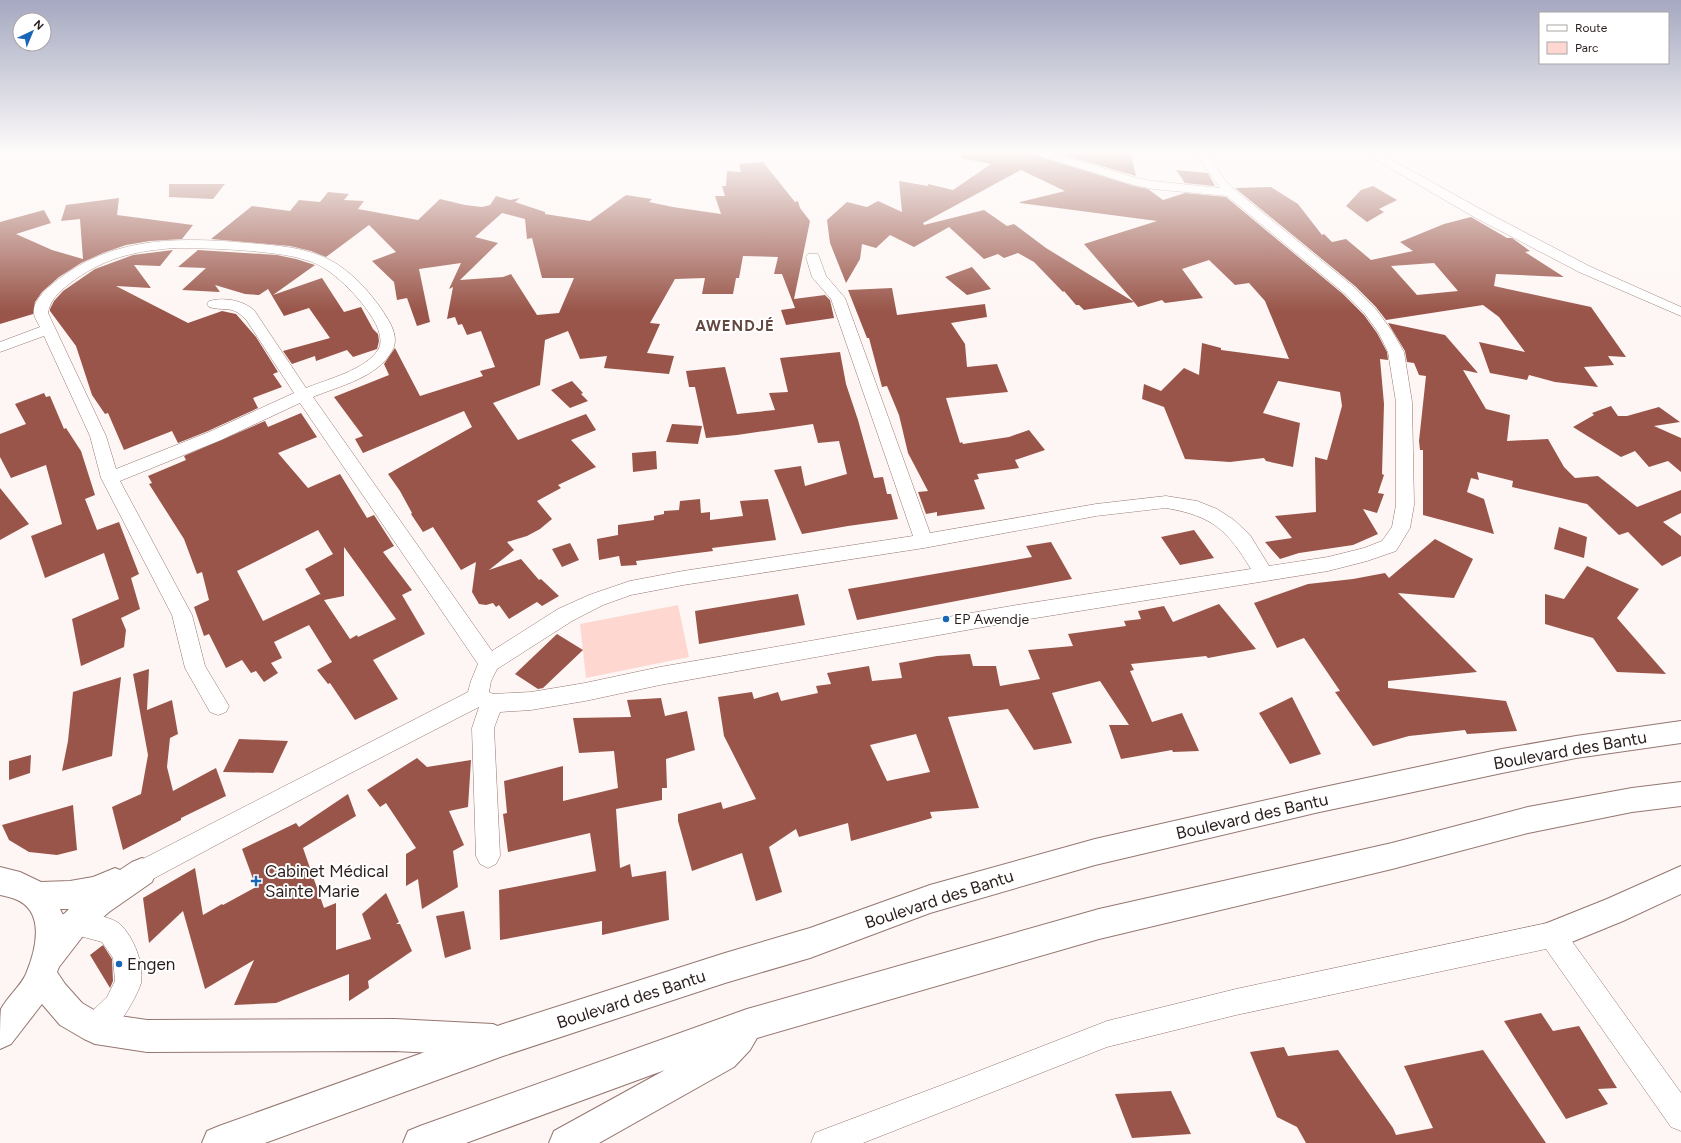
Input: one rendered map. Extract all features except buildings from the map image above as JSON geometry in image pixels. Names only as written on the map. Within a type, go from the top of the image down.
[{"type":"main road","name":"Boulevard des Bantu","points":[[219,1143],[503,1040],[726,968],[810,943],[930,899],[1095,852],[1315,801],[1502,761],[1576,747],[1681,732]]},
{"type":"main road","points":[[420,1143],[747,1025],[1017,946],[1099,924],[1392,856],[1528,820],[1632,800],[1681,794]]},
{"type":"main road","points":[[14,882],[70,896],[93,891],[142,872]]},
{"type":"main road","points":[[0,1033],[19,1012],[36,985],[54,946],[99,902],[142,872]]},
{"type":"main road","points":[[1552,935],[1613,911],[1681,880]]},
{"type":"main road","points":[[14,882],[48,912],[54,946],[54,996],[71,1014],[94,1028],[147,1036],[395,1034],[503,1040]]},
{"type":"main road","points":[[566,1143],[723,1056],[739,1039],[747,1025]]},
{"type":"street","points":[[142,872],[325,775],[485,700],[531,701],[546,699],[660,676],[1018,614],[1328,564],[1367,554],[1389,546],[1401,528],[1405,505],[1404,402],[1396,352],[1385,331],[1370,311],[1349,290],[1245,204]]},
{"type":"street","points":[[1462,204],[1584,269],[1681,312]]},
{"type":"street","points":[[110,478],[216,435],[362,370],[373,363],[385,350],[388,338],[386,329],[368,302],[336,270],[325,263],[298,253],[267,248],[195,243],[162,244],[123,251],[103,258],[77,271],[47,297],[42,305],[41,313],[98,436],[110,478],[182,615],[195,668],[218,706]]},
{"type":"street","points":[[813,257],[819,277],[838,298],[841,305],[924,540]]},
{"type":"street","points":[[214,304],[228,304],[244,308],[253,318],[343,453],[489,663]]},
{"type":"street","points":[[0,347],[48,329]]},
{"type":"street","points":[[488,856],[483,728],[485,700],[481,681],[489,663],[565,615],[596,600],[630,588],[684,578],[924,540],[1096,510],[1166,502],[1191,506],[1211,514],[1228,525],[1243,540],[1264,574]]},
{"type":"street","points":[[54,946],[110,932],[126,954],[128,983],[116,1006],[94,1028]]},
{"type":"street","points":[[825,1143],[966,1090],[1107,1034],[1236,1002],[1552,935],[1681,1118]]},
{"type":"green space","points":[[678,605],[689,657],[586,678],[580,624]]},
{"type":"place","name":"EP Awendje","points":[[946,619]]},
{"type":"place","name":"Cabinet Médical Sainte Marie","points":[[256,881]]},
{"type":"place","name":"Engen","points":[[119,964]]},
{"type":"district","name":"AWENDJÉ","points":[[735,326]]}]
